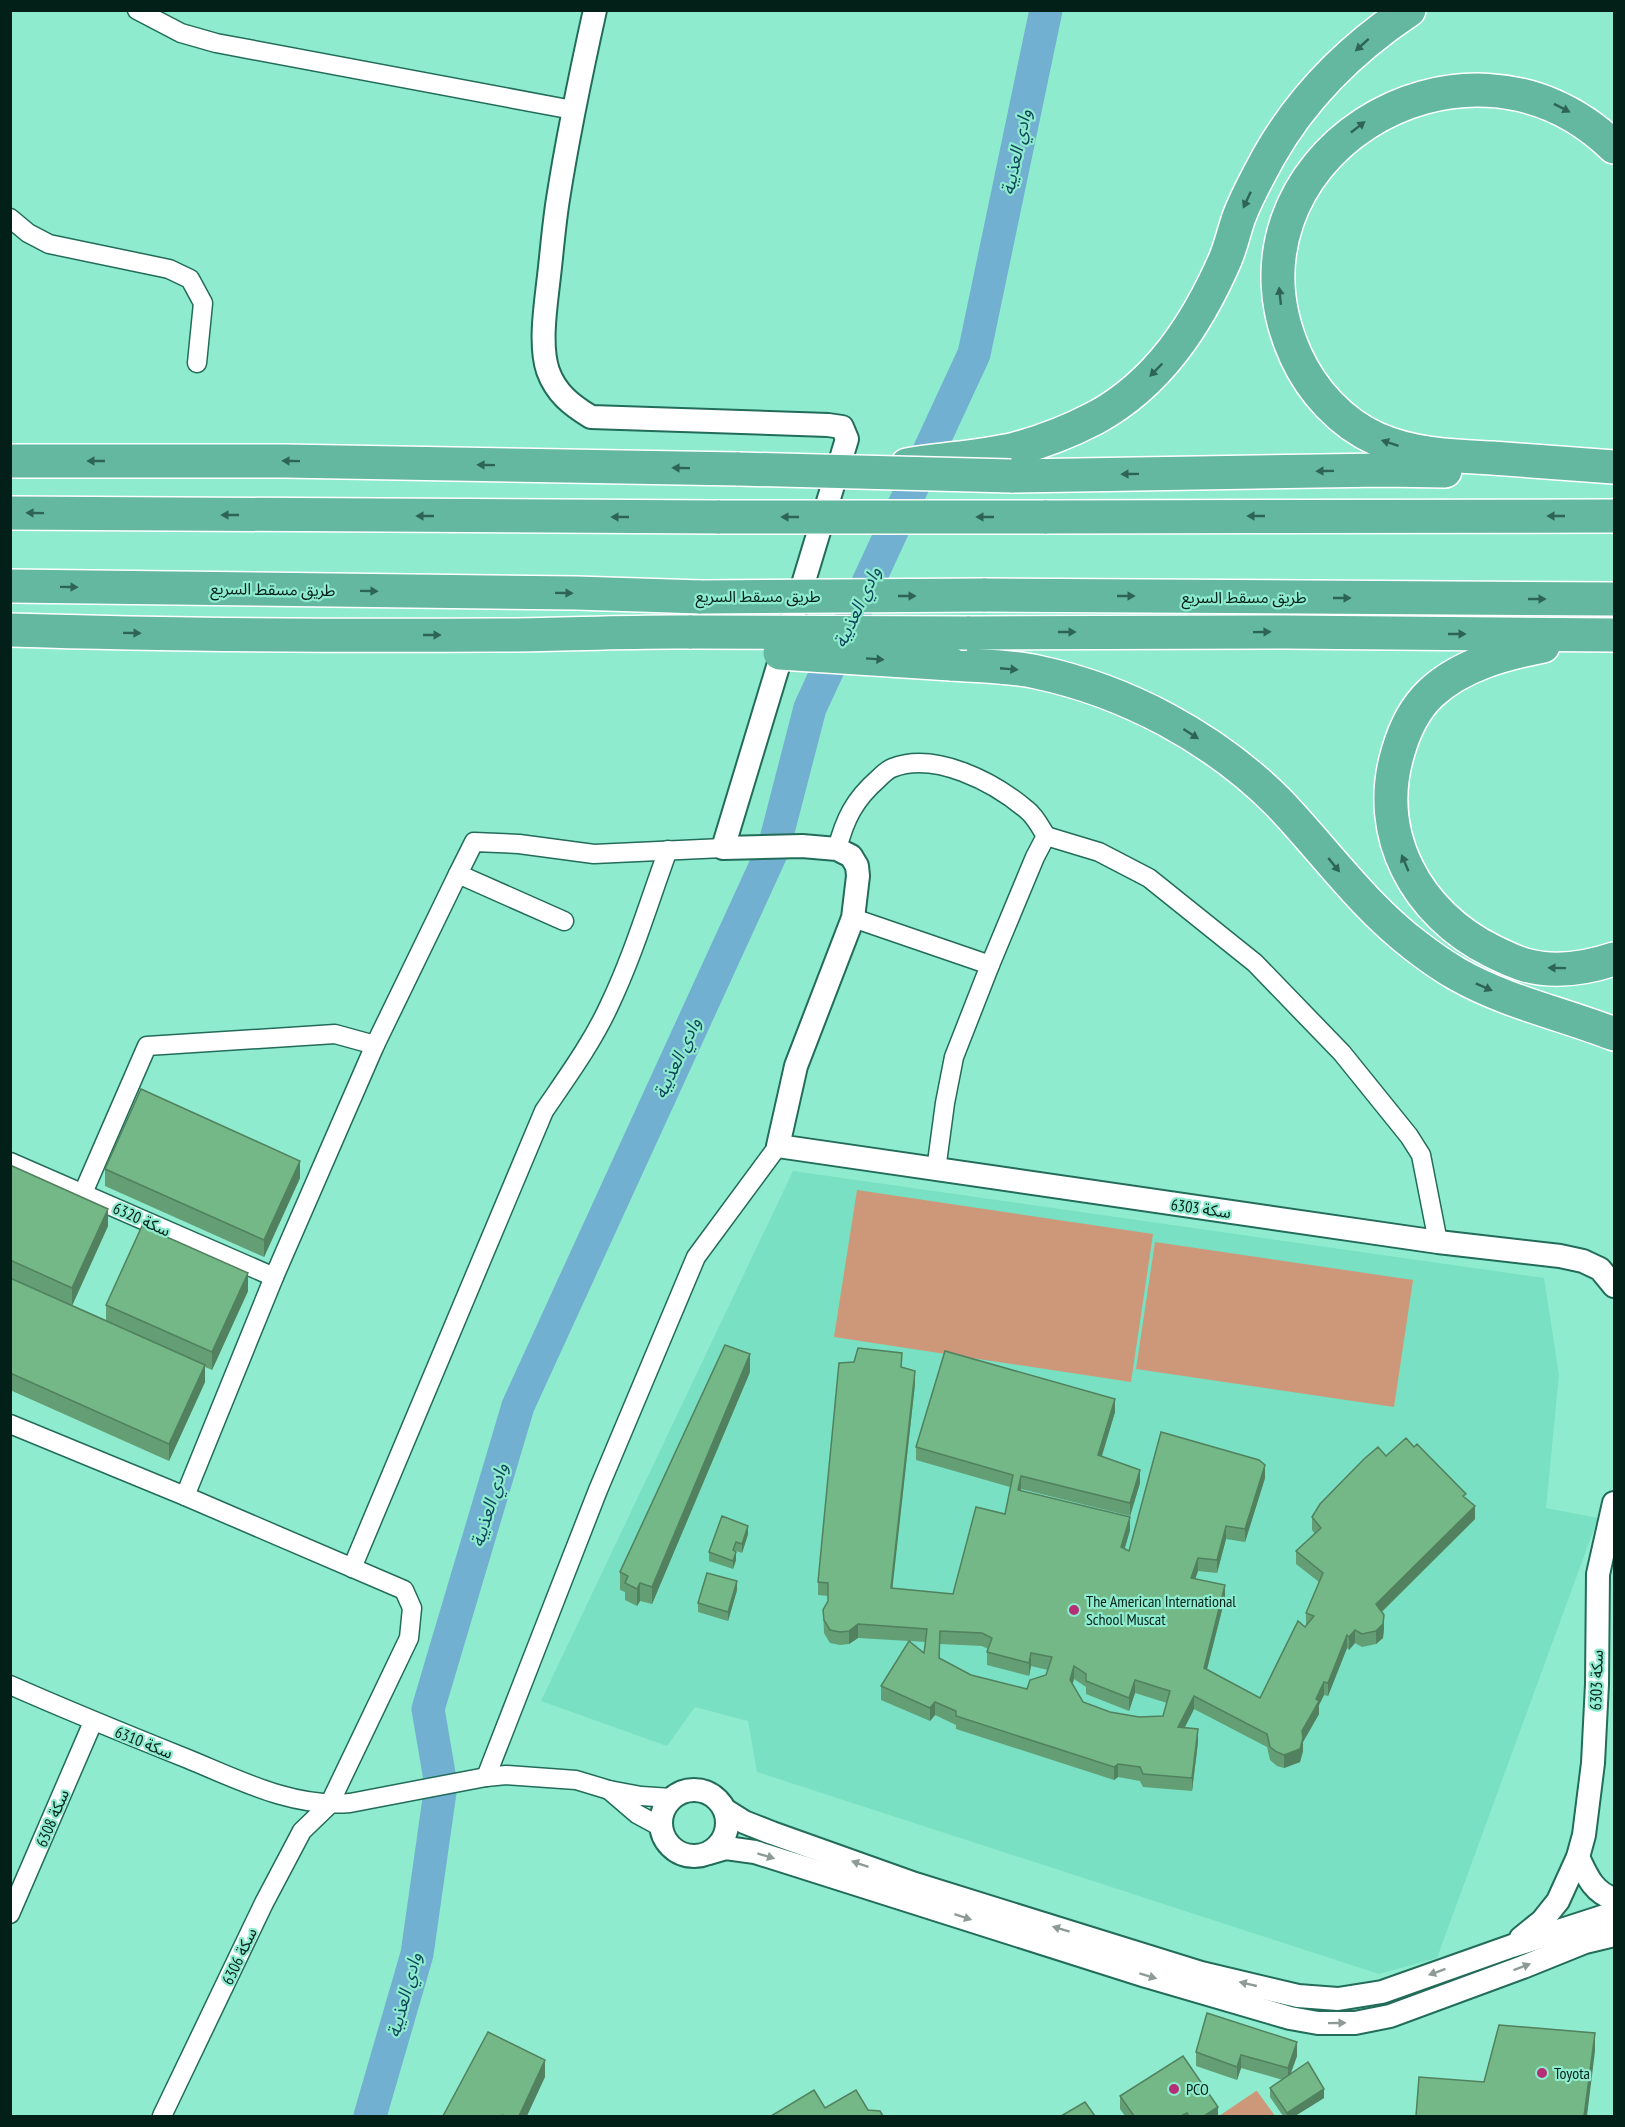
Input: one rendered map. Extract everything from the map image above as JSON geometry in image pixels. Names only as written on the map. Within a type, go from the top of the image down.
[{"type":"highway","points":[[1013,463],[1047,439],[1096,417],[1138,387],[1171,354],[1200,312],[1226,257],[1247,197],[1286,129],[1322,83],[1365,42],[1409,10]]},
{"type":"highway","points":[[1614,147],[1602,134],[1554,104],[1504,89],[1478,87],[1449,89],[1389,107],[1365,121],[1341,140],[1310,175],[1289,218],[1278,263],[1278,282],[1284,324],[1300,364],[1312,385],[1333,409],[1356,428],[1377,439],[1431,454],[1614,467]]},
{"type":"highway","points":[[10,461],[285,461],[857,472],[1013,463],[1614,467]]},
{"type":"highway","points":[[10,513],[720,517],[1614,516]]},
{"type":"highway","name":"طريق مسقط السريع","points":[[10,586],[576,593],[701,597],[1614,599]]},
{"type":"highway","points":[[10,630],[272,635],[499,635],[692,640],[967,633],[1285,632],[1614,637]]},
{"type":"highway","points":[[1614,637],[1552,645],[1488,660],[1457,674],[1430,694],[1415,713],[1402,736],[1394,764],[1390,812],[1396,841],[1419,891],[1452,927],[1475,943],[1525,965],[1554,969],[1577,968],[1614,959]]},
{"type":"highway","points":[[692,640],[1035,672],[1105,691],[1161,717],[1190,733],[1221,755],[1276,801],[1370,905],[1416,945],[1458,974],[1488,988],[1614,1034]]},
{"type":"street","points":[[137,10],[181,33],[216,42],[573,110]]},
{"type":"street","points":[[595,10],[573,110],[557,201],[547,297],[544,348],[548,370],[556,388],[571,405],[591,417],[828,425],[843,428],[847,439],[723,848]]},
{"type":"street","points":[[10,218],[28,233],[49,244],[169,269],[190,279],[203,303],[197,363]]},
{"type":"street","points":[[837,849],[845,820],[863,793],[890,768],[918,762],[955,768],[992,786],[1029,811],[1046,836],[1099,852],[1149,878],[1255,963],[1341,1053],[1409,1136],[1421,1155],[1438,1242]]},
{"type":"street","points":[[936,1170],[954,1057],[1035,856],[1046,836]]},
{"type":"street","points":[[185,1496],[274,1277],[375,1045],[474,842],[519,844],[594,854],[802,846],[837,849],[851,856],[857,866],[858,876],[852,918],[796,1066],[778,1146],[696,1257],[598,1490],[486,1776]]},
{"type":"street","points":[[352,1568],[544,1111],[583,1053],[609,1006],[632,951],[668,850]]},
{"type":"street","points":[[458,874],[564,921]]},
{"type":"street","points":[[852,918],[990,965]]},
{"type":"street","points":[[83,1193],[147,1046],[335,1034],[375,1045]]},
{"type":"street","name":"سكة 6303","points":[[778,1146],[1438,1242],[1560,1256],[1583,1261],[1600,1269],[1614,1286]]},
{"type":"street","name":"سكة 6320","points":[[10,1162],[274,1277]]},
{"type":"street","points":[[10,1424],[404,1590],[412,1608],[409,1638],[329,1805]]},
{"type":"street","name":"سكة 6303","points":[[1512,1946],[1542,1921],[1558,1901],[1578,1857],[1584,1834],[1593,1763],[1597,1684],[1598,1575],[1614,1503]]},
{"type":"street","name":"سكة 6310","points":[[10,1684],[93,1722],[279,1795],[329,1805],[408,1793],[486,1776],[506,1774],[576,1780],[609,1790],[641,1796],[672,1798]]},
{"type":"street","name":"سكة 6308","points":[[10,1914],[93,1722]]},
{"type":"street","points":[[609,1790],[637,1814],[661,1827]]},
{"type":"street","points":[[1614,1912],[1382,1992],[1338,1999],[1298,1996],[1201,1973],[915,1884],[744,1822],[725,1810],[719,1801],[705,1792],[688,1790],[672,1798],[665,1806],[661,1817],[664,1838],[680,1853],[690,1856],[726,1848],[755,1852],[1146,1976],[1290,2018],[1318,2023],[1355,2023],[1390,2016],[1585,1942],[1614,1935]]},
{"type":"street","name":"سكة 6306","points":[[162,2116],[264,1903],[296,1842],[302,1831],[329,1805]]},
{"type":"street","points":[[710,1853],[718,1847],[727,1829],[725,1810]]},
{"type":"street","points":[[1578,1857],[1590,1883],[1604,1896],[1614,1899]]},
{"type":"shaded area","name":"The American International School Muscat","points":[[793,1171],[1544,1278],[1559,1375],[1546,1508],[1598,1518],[1437,1958],[1379,1974],[757,1772],[748,1721],[695,1707],[667,1746],[541,1701]]},
{"type":"shaded area","points":[[857,1190],[1153,1234],[1131,1382],[834,1337]]},
{"type":"shaded area","points":[[1155,1242],[1413,1280],[1394,1407],[1136,1369]]},
{"type":"shaded area","points":[[1256,2091],[1275,2116],[1219,2116]]},
{"type":"building","points":[[141,1089],[300,1161],[264,1240],[105,1169]]},
{"type":"building","points":[[10,1165],[108,1209],[72,1288],[10,1260]]},
{"type":"building","points":[[142,1226],[248,1273],[212,1352],[106,1305]]},
{"type":"building","points":[[10,1278],[205,1365],[169,1444],[10,1373]]},
{"type":"building","points":[[725,1345],[750,1354],[652,1587],[640,1583],[637,1589],[625,1583],[628,1576],[620,1572]]},
{"type":"building","points":[[858,1348],[902,1353],[901,1367],[915,1371],[891,1588],[953,1594],[976,1507],[1005,1514],[1013,1475],[916,1447],[945,1351],[1115,1399],[1098,1455],[1140,1470],[1130,1503],[1021,1476],[1018,1490],[1130,1517],[1121,1547],[1129,1551],[1161,1432],[1259,1460],[1265,1465],[1245,1529],[1226,1526],[1217,1560],[1198,1558],[1191,1578],[1225,1585],[1204,1668],[1260,1698],[1298,1621],[1305,1627],[1314,1616],[1306,1613],[1323,1573],[1296,1551],[1321,1528],[1312,1517],[1320,1504],[1364,1459],[1378,1447],[1386,1456],[1406,1438],[1414,1447],[1417,1444],[1466,1494],[1463,1496],[1475,1506],[1376,1604],[1384,1615],[1383,1624],[1376,1631],[1362,1634],[1355,1630],[1349,1637],[1347,1635],[1328,1683],[1324,1682],[1316,1699],[1319,1701],[1302,1731],[1300,1749],[1284,1755],[1277,1752],[1270,1747],[1267,1734],[1194,1696],[1178,1727],[1198,1729],[1192,1778],[1143,1774],[1140,1767],[1118,1764],[1114,1767],[956,1716],[956,1711],[935,1702],[930,1708],[881,1686],[909,1641],[924,1653],[927,1629],[858,1624],[849,1631],[830,1630],[824,1620],[823,1610],[828,1601],[828,1583],[818,1582],[839,1363],[854,1362]],"holes":[[[940,1631],[982,1633],[992,1638],[987,1652],[1029,1663],[1031,1653],[1052,1657],[1046,1675],[1030,1680],[1027,1689],[971,1675],[939,1658]],[[1074,1666],[1086,1674],[1086,1681],[1129,1698],[1135,1680],[1170,1691],[1163,1716],[1139,1717],[1110,1712],[1083,1702],[1070,1680]]]},
{"type":"building","points":[[722,1516],[748,1526],[742,1544],[736,1542],[733,1561],[709,1552]]},
{"type":"building","points":[[707,1573],[737,1581],[728,1612],[698,1603]]},
{"type":"building","points":[[1207,2013],[1297,2042],[1288,2068],[1241,2055],[1237,2067],[1196,2052]]},
{"type":"building","name":"Toyota","points":[[1499,2025],[1595,2033],[1584,2116],[1416,2116],[1419,2077],[1484,2082]]},
{"type":"building","points":[[488,2032],[545,2060],[519,2116],[443,2116]]},
{"type":"building","name":"PCO","points":[[1183,2056],[1218,2107],[1204,2116],[1189,2116],[1187,2113],[1181,2116],[1134,2116],[1120,2096]]},
{"type":"building","points":[[1308,2062],[1324,2089],[1287,2113],[1270,2088]]},
{"type":"building","points":[[814,2090],[825,2108],[856,2090],[868,2110],[880,2111],[883,2116],[771,2116]]},
{"type":"building","points":[[1085,2102],[1095,2116],[1061,2116]]},
{"type":"waterway","name":"وادي العذيبة","points":[[370,2116],[417,1954],[441,1785],[428,1709],[518,1406],[774,847],[810,708],[974,354],[1046,10]]},
{"type":"place","name":"The American International School Muscat","points":[[1074,1610]]},
{"type":"place","name":"Toyota","points":[[1542,2073]]},
{"type":"place","name":"PCO","points":[[1174,2089]]}]
